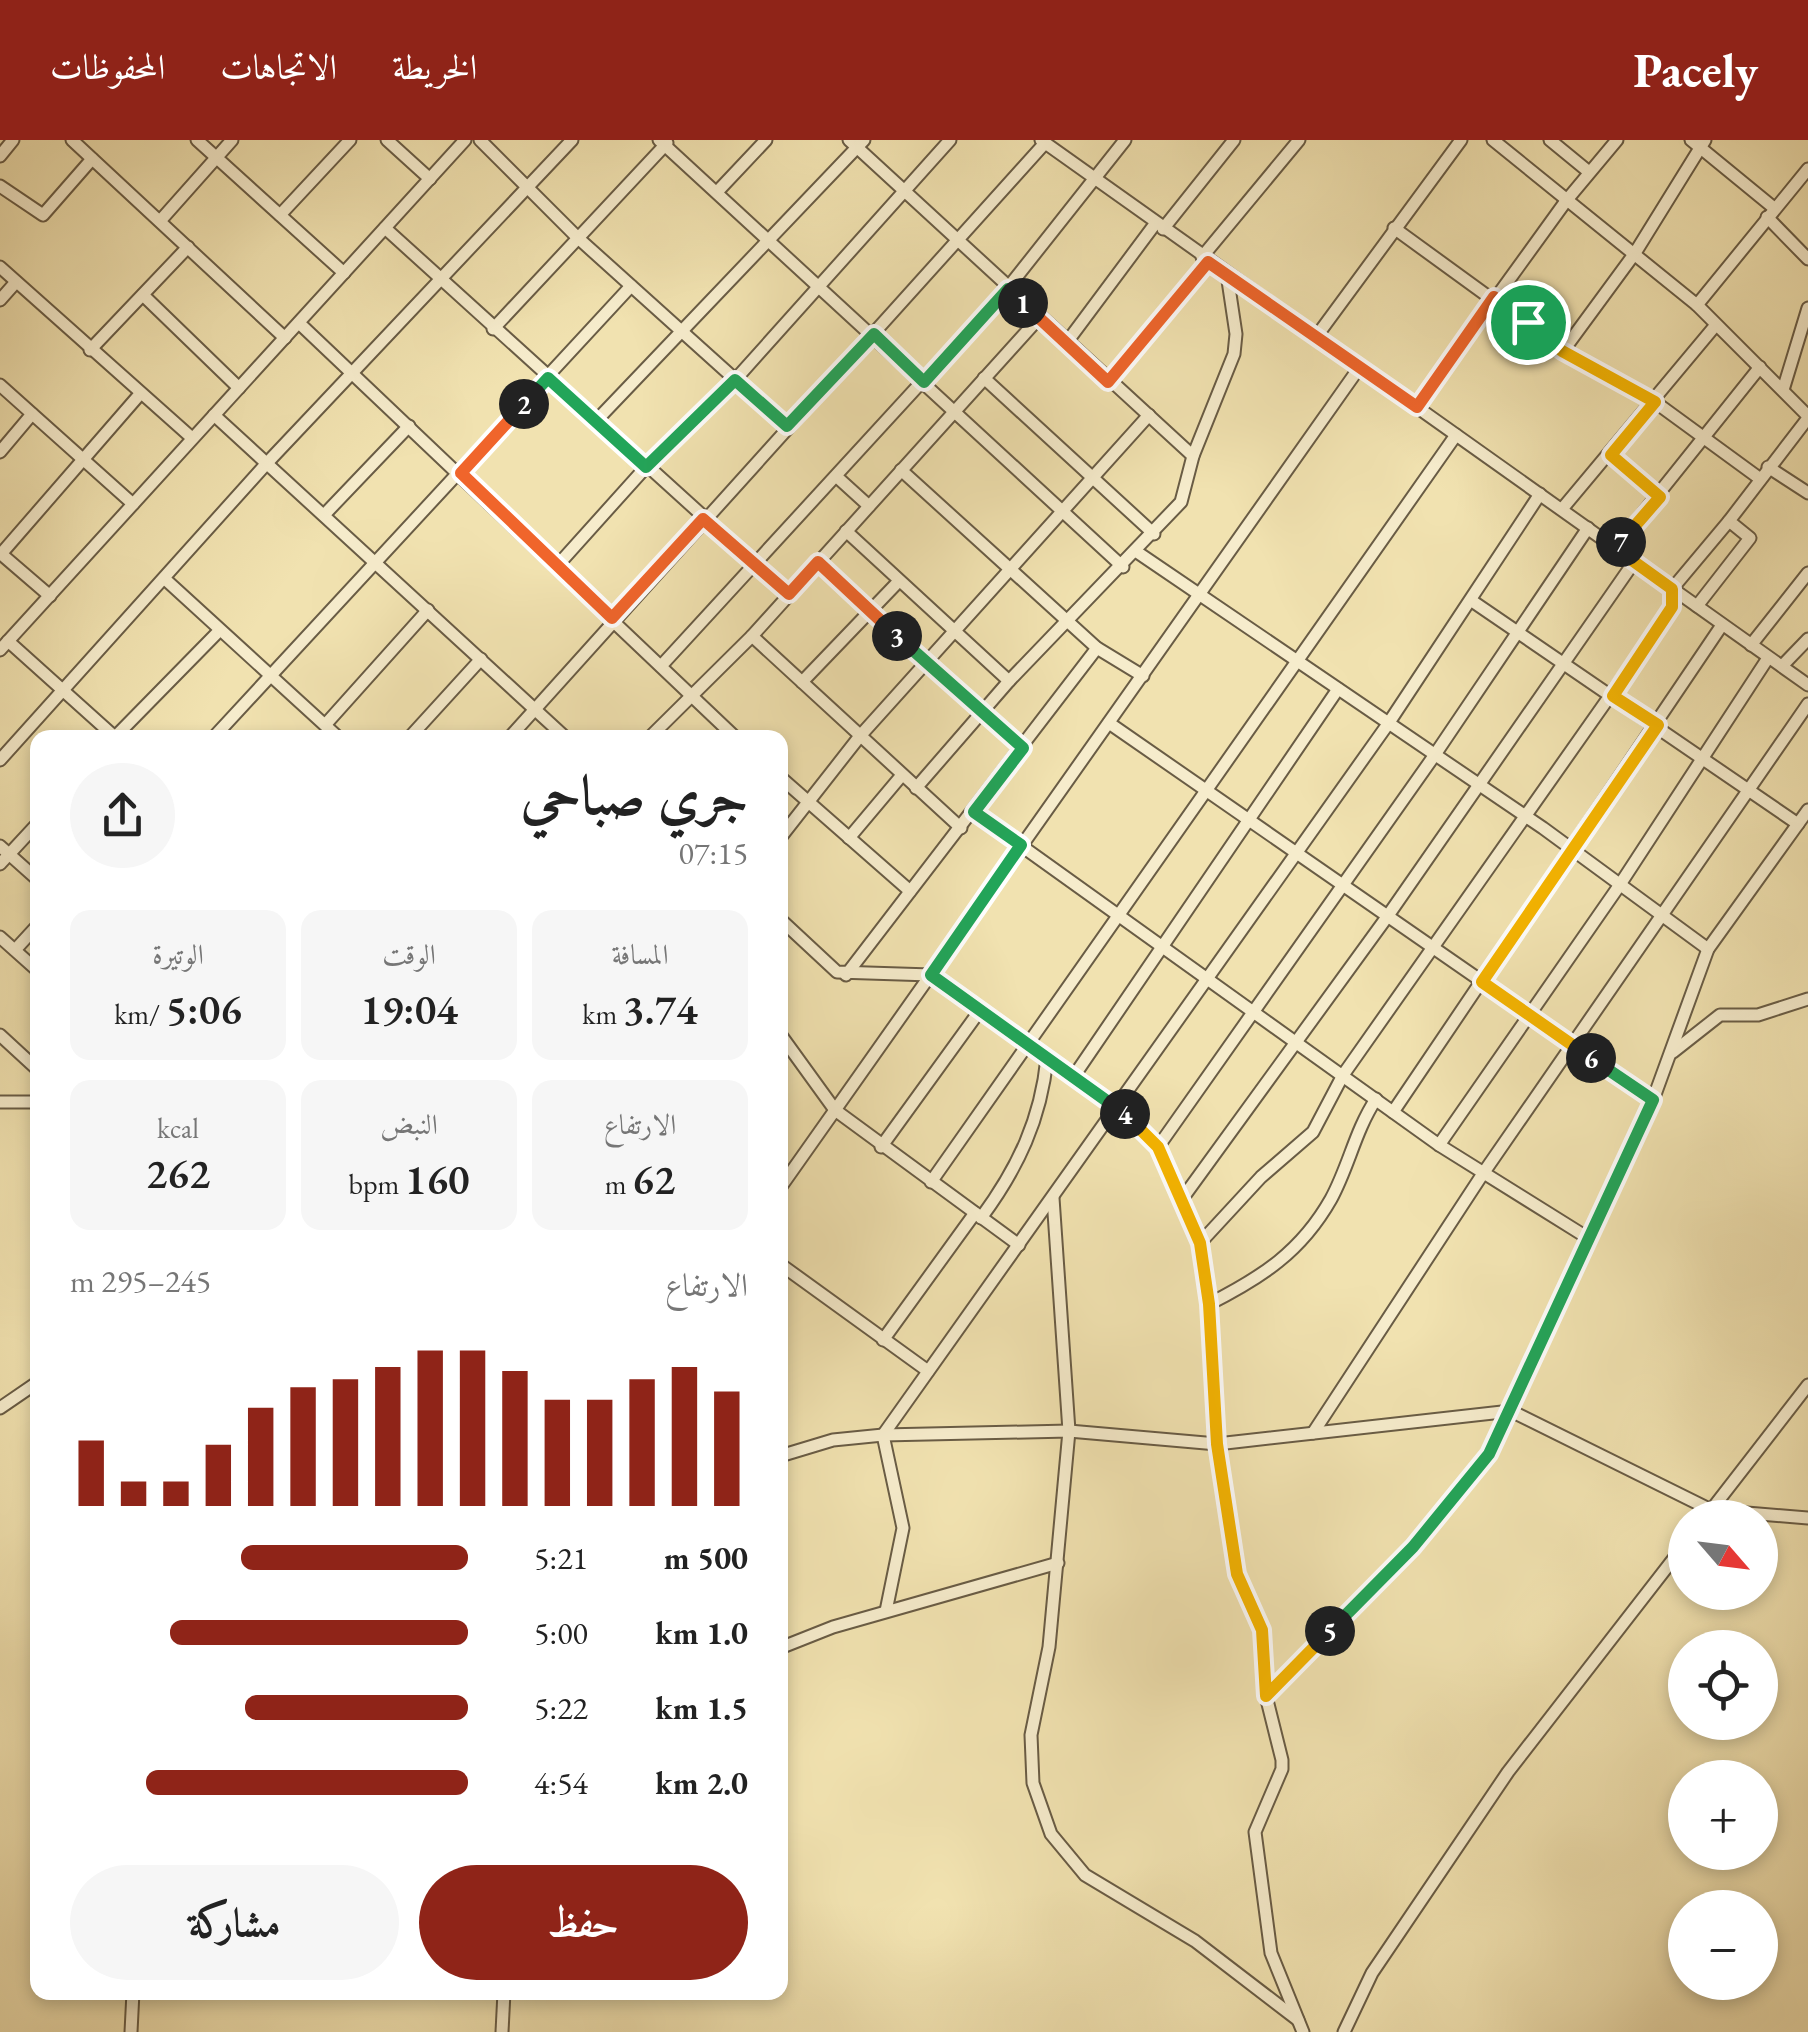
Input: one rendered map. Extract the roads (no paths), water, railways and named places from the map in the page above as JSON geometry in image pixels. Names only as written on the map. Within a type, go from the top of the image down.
[{"type":"street","points":[[0,156],[13,140]]},
{"type":"street","points":[[72,140],[285,338]]},
{"type":"street","points":[[197,140],[344,273]]},
{"type":"street","points":[[160,221],[232,140]]},
{"type":"street","points":[[280,215],[350,140]]},
{"type":"street","points":[[387,140],[430,179]]},
{"type":"street","points":[[107,730],[64,690],[4,645],[464,140]]},
{"type":"street","points":[[480,140],[578,238],[787,426]]},
{"type":"street","points":[[0,760],[166,580],[267,463],[572,140]]},
{"type":"street","points":[[717,192],[766,140]]},
{"type":"street","points":[[557,566],[646,467],[735,380],[822,286],[950,140]]},
{"type":"street","points":[[660,666],[1008,289],[1125,140]]},
{"type":"street","points":[[1067,342],[1234,140]]},
{"type":"street","points":[[1108,382],[1299,140]]},
{"type":"street","points":[[1316,337],[1461,140]]},
{"type":"street","points":[[1200,1243],[1260,1177],[1313,1132],[1343,1075],[1672,607],[1672,589],[1808,417],[1697,304],[1493,140]]},
{"type":"street","points":[[1550,140],[1589,172]]},
{"type":"street","points":[[1417,407],[1494,297],[1616,140]]},
{"type":"street","points":[[493,329],[664,142],[1123,567]]},
{"type":"street","points":[[516,730],[612,618],[874,334],[1043,142],[1808,684]]},
{"type":"street","points":[[595,422],[857,143],[1008,289],[1193,456]]},
{"type":"street","points":[[1562,351],[1635,253],[1699,143],[1770,212],[1808,258]]},
{"type":"street","points":[[0,186],[43,215],[92,158]]},
{"type":"street","points":[[1697,304],[1808,169]]},
{"type":"street","points":[[1796,184],[1808,195]]},
{"type":"street","points":[[385,228],[438,281],[789,594]]},
{"type":"street","points":[[1394,228],[1494,297],[1562,351],[1655,402],[1759,478]]},
{"type":"street","points":[[90,350],[188,247]]},
{"type":"street","points":[[0,267],[192,438]]},
{"type":"street","points":[[916,788],[981,712],[1181,502],[1193,456],[1234,354],[1236,334],[1226,274]]},
{"type":"street","points":[[0,300],[16,282]]},
{"type":"street","points":[[221,730],[631,286]]},
{"type":"street","points":[[143,295],[239,388]]},
{"type":"street","points":[[1783,390],[1808,308]]},
{"type":"street","points":[[657,730],[752,636],[1040,318]]},
{"type":"street","points":[[300,322],[727,730]]},
{"type":"street","points":[[1562,509],[1715,326]]},
{"type":"street","points":[[1615,548],[1660,497],[1760,367]]},
{"type":"street","points":[[788,1177],[1359,368]]},
{"type":"street","points":[[984,378],[1154,534]]},
{"type":"street","points":[[0,385],[133,504]]},
{"type":"street","points":[[50,596],[1,553],[140,394]]},
{"type":"street","points":[[0,452],[32,414]]},
{"type":"street","points":[[214,415],[558,730]]},
{"type":"street","points":[[788,828],[860,736],[1149,415]]},
{"type":"street","points":[[324,515],[409,426]]},
{"type":"street","points":[[931,1182],[1456,435]]},
{"type":"street","points":[[1611,455],[1660,497]]},
{"type":"street","points":[[1768,467],[1808,494]]},
{"type":"street","points":[[901,470],[1097,648],[1143,676]]},
{"type":"street","points":[[837,477],[869,506]]},
{"type":"street","points":[[886,1611],[902,1528],[883,1435],[1388,724],[1540,494]]},
{"type":"street","points":[[1697,606],[1750,538],[1729,521]]},
{"type":"street","points":[[1158,1147],[1520,634],[1588,528]]},
{"type":"street","points":[[846,532],[1009,682]]},
{"type":"street","points":[[1137,552],[1708,949]]},
{"type":"street","points":[[818,562],[1023,748]]},
{"type":"street","points":[[1182,1199],[1388,917],[1634,562]]},
{"type":"street","points":[[1751,646],[1808,573]]},
{"type":"street","points":[[166,580],[330,730]]},
{"type":"street","points":[[802,682],[899,581]]},
{"type":"street","points":[[1472,600],[1798,824]]},
{"type":"street","points":[[325,725],[428,610]]},
{"type":"street","points":[[1394,1112],[1658,725],[1722,624]]},
{"type":"street","points":[[122,730],[219,631]]},
{"type":"street","points":[[752,636],[961,828]]},
{"type":"street","points":[[1782,666],[1808,639]]},
{"type":"street","points":[[846,976],[1097,648]]},
{"type":"street","points":[[1439,1145],[1620,886],[1768,658]]},
{"type":"street","points":[[416,730],[481,659]]},
{"type":"street","points":[[1074,1076],[1247,817],[1338,689]]},
{"type":"street","points":[[1313,1433],[1482,1175],[1752,791],[1808,704]]},
{"type":"street","points":[[1109,723],[1653,1100]]},
{"type":"street","points":[[849,838],[902,775]]},
{"type":"street","points":[[788,783],[910,891]]},
{"type":"street","points":[[1266,1696],[1413,1547],[1489,1454],[1653,1100],[1708,949],[1808,810]]},
{"type":"street","points":[[974,812],[1482,1175],[1588,1238]]},
{"type":"street","points":[[30,830],[3,855],[30,874]]},
{"type":"street","points":[[788,927],[823,962],[846,976],[931,975],[1118,1108],[1158,1147],[1200,1243],[1209,1304],[1217,1444],[1237,1574],[1262,1630],[1266,1696],[1282,1768],[1255,1832],[1271,1953],[1302,2028]]},
{"type":"street","points":[[15,950],[30,934]]},
{"type":"street","points":[[0,937],[30,963]]},
{"type":"street","points":[[1669,1055],[1720,1015],[1758,1015],[1808,999]]},
{"type":"street","points":[[881,1147],[982,1010]]},
{"type":"street","points":[[0,1035],[30,1063]]},
{"type":"street","points":[[788,1045],[835,1110],[1020,1245]]},
{"type":"street","points":[[883,1340],[1004,1184],[1036,1122],[1047,1058]]},
{"type":"street","points":[[1209,1304],[1258,1279],[1293,1253],[1332,1197],[1358,1127],[1376,1099]]},
{"type":"street","points":[[0,1102],[30,1102]]},
{"type":"street","points":[[1053,1198],[1069,1431],[1050,1647],[1029,1760],[1051,1834],[1067,1857],[1101,1887],[1195,1941],[1302,2028]]},
{"type":"street","points":[[788,1270],[928,1371]]},
{"type":"street","points":[[1719,1500],[1808,1386]]},
{"type":"street","points":[[0,1408],[30,1387]]},
{"type":"street","points":[[788,1454],[833,1440],[883,1435],[1069,1431],[1217,1444],[1510,1411],[1681,1500]]},
{"type":"street","points":[[1778,1517],[1808,1518]]},
{"type":"street","points":[[788,1645],[886,1611],[1058,1563]]},
{"type":"street","points":[[1344,2032],[1372,1973],[1508,1772],[1668,1566]]},
{"type":"street","points":[[130,2032],[132,2000]]},
{"type":"street","points":[[502,2032],[504,2000]]}]
